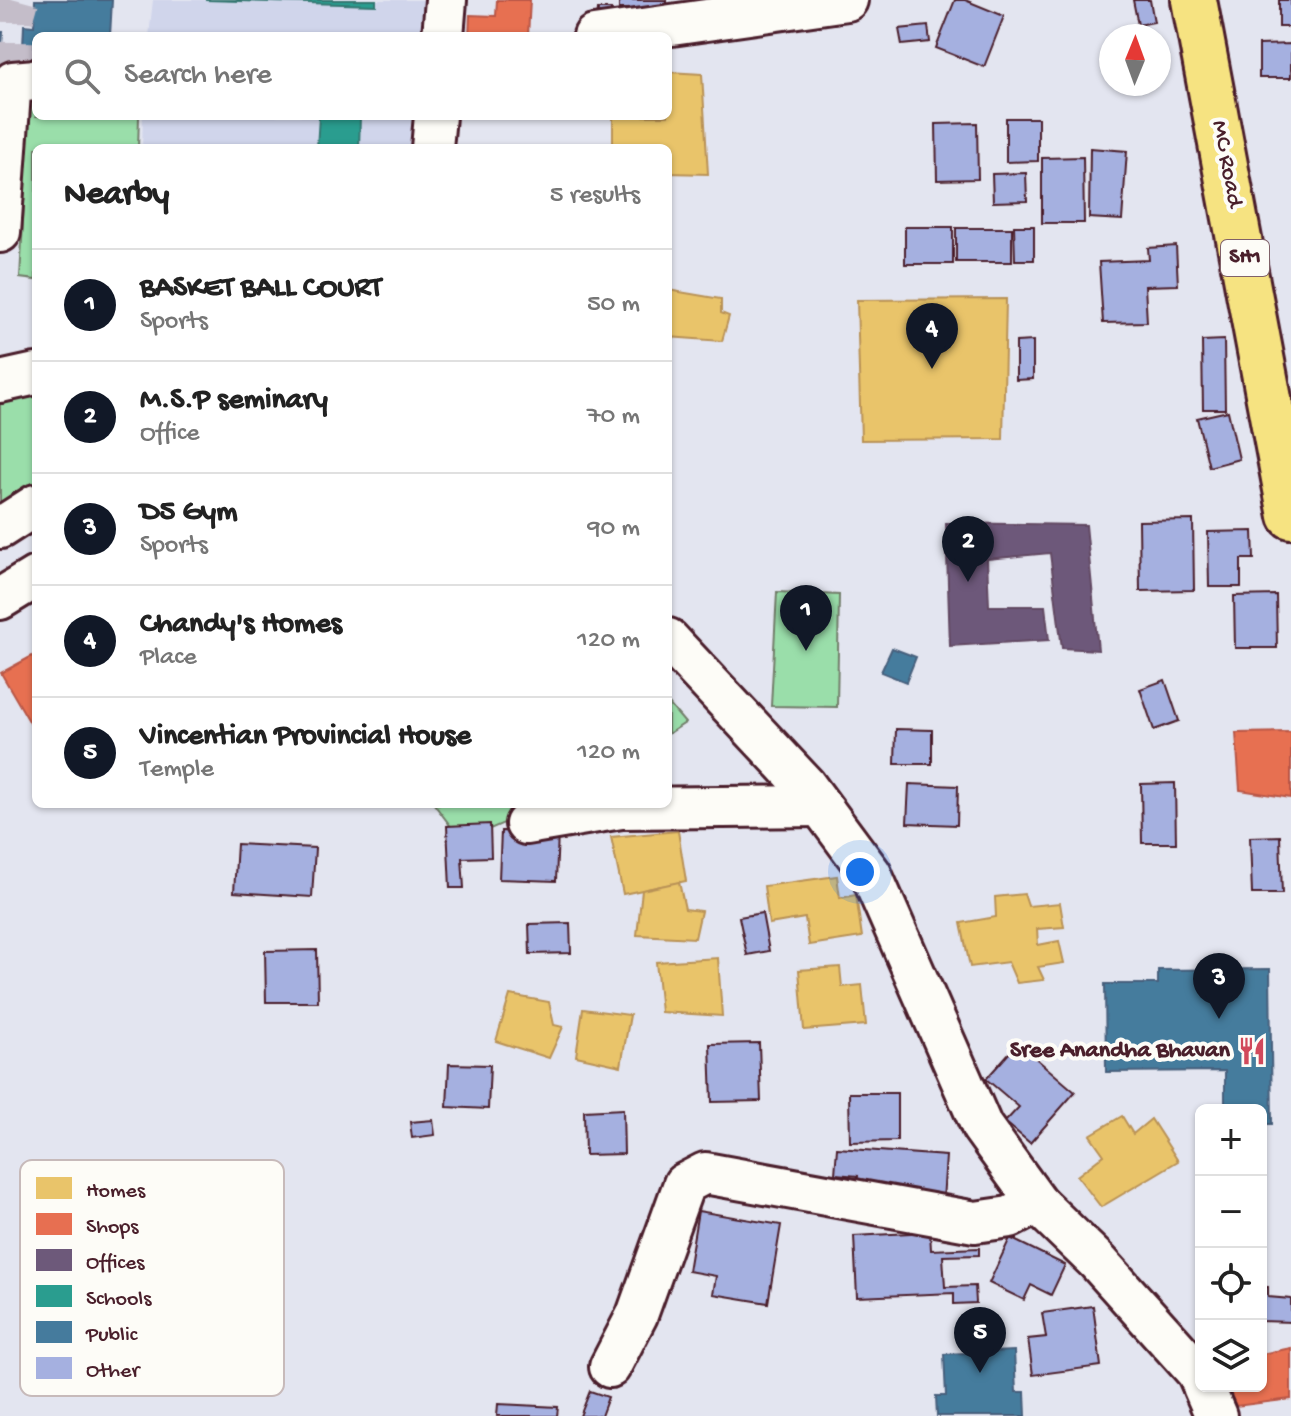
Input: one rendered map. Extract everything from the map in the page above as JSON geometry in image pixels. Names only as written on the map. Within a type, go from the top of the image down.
[{"type":"main road","name":"MC Road","points":[[1194,0],[1291,516]]},
{"type":"street","points":[[443,32],[446,0]]},
{"type":"street","points":[[622,32],[847,0]]},
{"type":"street","points":[[0,232],[10,93],[13,82],[32,80]]},
{"type":"street","points":[[432,144],[435,120]]},
{"type":"street","points":[[0,382],[32,375]]},
{"type":"street","points":[[0,528],[32,508]]},
{"type":"street","points":[[0,599],[32,579]]},
{"type":"street","points":[[672,643],[820,806],[871,874],[982,1127],[1037,1203],[1098,1262],[1195,1370]]},
{"type":"street","points":[[672,807],[820,806]]},
{"type":"street","points":[[526,824],[621,808]]},
{"type":"street","points":[[610,1367],[637,1315],[684,1184],[705,1173],[975,1222],[1010,1217],[1037,1203]]},
{"type":"street","points":[[1206,1392],[1216,1416]]},
{"type":"shaded area","points":[[153,0],[426,0],[422,32],[149,32]]},
{"type":"shaded area","points":[[143,120],[412,120],[410,144],[142,144]]},
{"type":"green space","points":[[30,91],[32,120],[139,120],[138,144],[32,144],[32,280],[20,278]]},
{"type":"green space","points":[[32,381],[32,495],[0,514],[0,388]]},
{"type":"green space","points":[[777,592],[839,595],[837,707],[771,706]]},
{"type":"green space","points":[[672,708],[685,723],[672,731]]},
{"type":"green space","points":[[437,808],[539,808],[462,841]]},
{"type":"building: Homes","points":[[672,72],[702,74],[708,174],[672,173],[672,144],[613,144],[613,120],[672,120]]},
{"type":"building: Homes","points":[[672,291],[721,299],[721,313],[729,316],[722,341],[672,337]]},
{"type":"building: Homes","points":[[1006,299],[1003,439],[861,440],[857,300]]},
{"type":"building: Homes","points":[[678,831],[686,881],[623,894],[611,837]]},
{"type":"building: Homes","points":[[837,876],[840,898],[856,895],[862,937],[809,945],[805,918],[769,924],[764,886]]},
{"type":"building: Homes","points":[[679,882],[685,909],[701,911],[695,938],[637,935],[642,890]]},
{"type":"building: Homes","points":[[1024,894],[1028,906],[1060,903],[1064,927],[1037,929],[1038,945],[1059,941],[1064,963],[1038,967],[1044,980],[1017,983],[1008,962],[970,967],[961,923],[996,917],[995,897]]},
{"type":"building: Homes","points":[[718,958],[722,1016],[661,1012],[656,962]]},
{"type":"building: Homes","points":[[840,967],[842,987],[862,985],[866,1025],[804,1030],[799,970]]},
{"type":"building: Homes","points":[[510,995],[549,1002],[554,1025],[563,1027],[549,1058],[496,1041]]},
{"type":"building: Homes","points":[[583,1009],[630,1015],[621,1066],[576,1056]]},
{"type":"building: Homes","points":[[1122,1116],[1133,1134],[1151,1119],[1178,1161],[1101,1207],[1077,1176],[1104,1155],[1090,1135]]},
{"type":"building: Shops","points":[[497,0],[530,0],[528,32],[469,32],[470,15],[496,16]]},
{"type":"building: Shops","points":[[32,656],[32,726],[1,673]]},
{"type":"building: Shops","points":[[1291,732],[1291,798],[1240,790],[1236,733]]},
{"type":"building: Shops","points":[[1291,1348],[1291,1399],[1236,1406],[1230,1392],[1267,1392],[1267,1353]]},
{"type":"building: Offices","points":[[946,523],[1086,525],[1098,650],[1062,648],[1050,553],[987,559],[989,606],[1045,606],[1049,640],[950,646]]},
{"type":"building: Schools","points":[[205,0],[376,0],[376,5]]},
{"type":"building: Schools","points":[[319,120],[360,120],[359,144],[317,144]]},
{"type":"building: Public","points":[[35,0],[112,0],[110,32],[32,32],[32,47],[23,47],[24,25],[34,26]]},
{"type":"building: Public","points":[[0,32],[3,32],[0,71]]},
{"type":"building: Public","points":[[892,648],[916,657],[906,682],[881,672]]},
{"type":"building: Public","points":[[1270,969],[1272,1124],[1267,1124],[1267,1104],[1225,1104],[1225,1071],[1106,1072],[1105,984],[1158,984],[1158,970]]},
{"type":"building: Public","points":[[1014,1351],[1016,1392],[1025,1392],[1026,1416],[937,1416],[936,1396],[946,1396],[944,1354]]},
{"type":"building: Other","points":[[619,0],[666,0],[666,9],[619,9]]},
{"type":"building: Other","points":[[955,0],[965,0],[1004,16],[984,67],[936,48]]},
{"type":"building: Other","points":[[1133,0],[1150,0],[1154,22],[1138,24]]},
{"type":"building: Other","points":[[1279,0],[1291,0],[1291,27],[1279,27]]},
{"type":"building: Other","points":[[598,9],[611,9],[610,32],[597,32]]},
{"type":"building: Other","points":[[928,26],[930,42],[902,45],[899,29]]},
{"type":"building: Other","points":[[1291,44],[1291,78],[1259,78],[1259,45]]},
{"type":"building: Other","points":[[1006,118],[1038,118],[1038,161],[1006,162]]},
{"type":"building: Other","points":[[977,123],[978,179],[937,180],[936,124]]},
{"type":"building: Other","points":[[1090,148],[1127,151],[1122,220],[1089,218]]},
{"type":"building: Other","points":[[1083,157],[1084,223],[1042,223],[1042,158]]},
{"type":"building: Other","points":[[1026,173],[1027,201],[993,202],[992,174]]},
{"type":"building: Other","points":[[1014,226],[1034,226],[1034,260],[1015,260]]},
{"type":"building: Other","points":[[905,227],[953,227],[953,264],[905,264]]},
{"type":"building: Other","points":[[956,228],[1012,228],[1012,262],[956,262]]},
{"type":"building: Other","points":[[1176,246],[1178,285],[1145,286],[1147,322],[1103,323],[1099,262],[1149,260],[1148,248]]},
{"type":"building: Other","points":[[1224,340],[1225,409],[1203,409],[1202,341]]},
{"type":"building: Other","points":[[1033,341],[1033,379],[1016,380],[1016,342]]},
{"type":"building: Other","points":[[1228,411],[1239,459],[1209,467],[1197,418]]},
{"type":"building: Other","points":[[1193,520],[1194,590],[1140,591],[1139,521]]},
{"type":"building: Other","points":[[1253,531],[1254,559],[1241,559],[1241,587],[1209,587],[1208,532]]},
{"type":"building: Other","points":[[1276,595],[1277,648],[1235,648],[1234,596]]},
{"type":"building: Other","points":[[1165,680],[1179,721],[1154,730],[1140,689]]},
{"type":"building: Other","points":[[896,729],[932,730],[932,764],[895,764]]},
{"type":"building: Other","points":[[1175,783],[1176,843],[1142,843],[1141,784]]},
{"type":"building: Other","points":[[909,784],[958,786],[957,825],[907,823]]},
{"type":"building: Other","points":[[490,824],[491,857],[462,858],[464,888],[450,888],[447,826]]},
{"type":"building: Other","points":[[501,831],[558,832],[556,881],[499,879]]},
{"type":"building: Other","points":[[1280,836],[1282,894],[1252,894],[1250,837]]},
{"type":"building: Other","points":[[237,844],[315,848],[312,897],[234,892]]},
{"type":"building: Other","points":[[762,913],[769,951],[747,955],[739,917]]},
{"type":"building: Other","points":[[570,923],[571,953],[530,954],[529,924]]},
{"type":"building: Other","points":[[317,950],[318,1002],[266,1002],[265,951]]},
{"type":"building: Other","points":[[759,1043],[761,1101],[712,1102],[710,1044]]},
{"type":"building: Other","points":[[1018,1043],[1075,1092],[1030,1143],[1005,1122],[1019,1107],[986,1079]]},
{"type":"building: Other","points":[[449,1064],[490,1065],[488,1109],[447,1107]]},
{"type":"building: Other","points":[[849,1093],[897,1093],[897,1141],[850,1142]]},
{"type":"building: Other","points":[[623,1109],[624,1154],[585,1155],[584,1111]]},
{"type":"building: Other","points":[[433,1120],[435,1135],[412,1138],[410,1122]]},
{"type":"building: Other","points":[[837,1148],[946,1156],[943,1200],[857,1194],[858,1176],[835,1174]]},
{"type":"building: Other","points":[[698,1211],[781,1225],[768,1303],[713,1294],[716,1276],[688,1271]]},
{"type":"building: Other","points":[[930,1232],[931,1250],[979,1248],[979,1255],[943,1256],[945,1287],[975,1286],[976,1303],[954,1304],[954,1293],[857,1297],[854,1236]]},
{"type":"building: Other","points":[[1010,1238],[1065,1265],[1051,1295],[1031,1285],[1024,1300],[989,1283]]},
{"type":"building: Other","points":[[1267,1287],[1268,1297],[1291,1299],[1291,1322],[1267,1321]]},
{"type":"building: Other","points":[[1093,1306],[1101,1366],[1033,1375],[1028,1339],[1046,1337],[1042,1313]]},
{"type":"building: Other","points":[[590,1391],[608,1397],[601,1416],[580,1416]]},
{"type":"building: Other","points":[[498,1404],[558,1407],[557,1416],[497,1416]]},
{"type":"tunnel","points":[[13,82],[14,18],[19,0]]},
{"type":"place","name":"Chandy's Homes","points":[[932,369]]},
{"type":"place","name":"M.S.P seminary","points":[[968,582]]},
{"type":"place","name":"BASKET BALL COURT","points":[[806,651]]},
{"type":"place","name":"D5 Gym","points":[[1219,1019]]},
{"type":"place","name":"Sree Anandha Bhavan","points":[[1252,1051]]},
{"type":"place","name":"Vincentian Provincial House","points":[[980,1373]]}]
